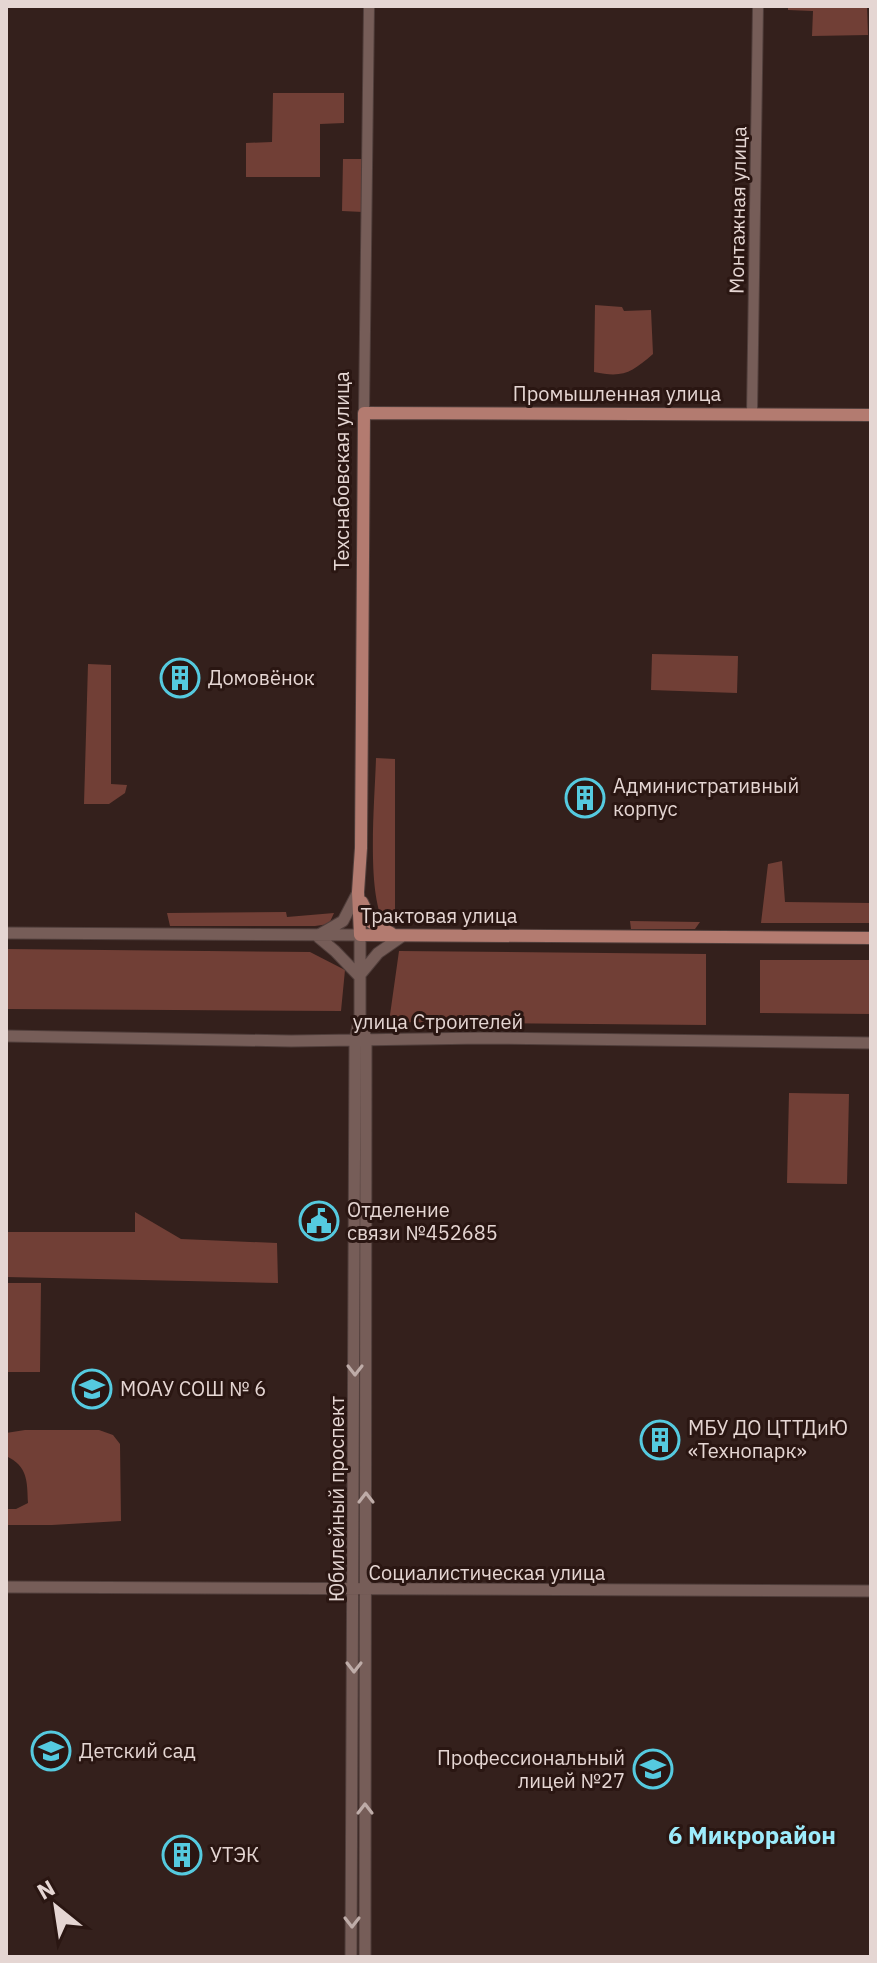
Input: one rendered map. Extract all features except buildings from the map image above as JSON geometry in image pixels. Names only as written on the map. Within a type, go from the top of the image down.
[{"type":"main road","name":"Промышленная улица","points":[[364,413],[871,415]]},
{"type":"main road","name":"Техснабовская улица","points":[[360,935],[364,413]]},
{"type":"main road","points":[[358,892],[343,921],[317,936],[359,976]]},
{"type":"main road","points":[[358,892],[372,923],[401,937]]},
{"type":"main road","name":"Трактовая улица","points":[[6,933],[871,938]]},
{"type":"main road","points":[[360,935],[360,1590]]},
{"type":"main road","points":[[359,976],[378,953],[401,937]]},
{"type":"main road","name":"улица Строителей","points":[[6,1036],[871,1043]]},
{"type":"main road","name":"Социалистическая улица","points":[[6,1587],[871,1591]]},
{"type":"main road","name":"Юбилейный проспект","points":[[351,1957],[360,1590]]},
{"type":"main road","name":"Юбилейный проспект","points":[[360,1590],[365,1957]]},
{"type":"street","name":"Техснабовская улица","points":[[364,413],[369,6]]},
{"type":"street","name":"Монтажная улица","points":[[752,414],[758,6]]},
{"type":"shaded area","points":[[788,6],[867,6],[868,35],[812,36],[813,11],[788,10]]},
{"type":"shaded area","points":[[273,93],[344,93],[344,123],[320,124],[320,177],[246,177],[246,143],[272,142]]},
{"type":"shaded area","points":[[343,159],[364,159],[363,212],[342,211]]},
{"type":"shaded area","points":[[595,305],[622,307],[624,311],[651,310],[653,354],[639,366],[620,374],[594,372]]},
{"type":"shaded area","points":[[652,654],[738,656],[737,693],[651,690]]},
{"type":"shaded area","points":[[88,664],[111,665],[111,784],[127,785],[125,793],[109,804],[84,804]]},
{"type":"shaded area","points":[[376,758],[395,759],[395,923],[384,923],[375,889]]},
{"type":"shaded area","points":[[782,861],[785,902],[871,903],[871,923],[761,923],[768,864]]},
{"type":"shaded area","points":[[286,912],[287,917],[334,913],[329,924],[315,926],[170,926],[167,913]]},
{"type":"shaded area","points":[[630,921],[700,922],[695,929],[631,929]]},
{"type":"shaded area","points":[[6,949],[310,952],[345,970],[341,1011],[6,1009]]},
{"type":"shaded area","points":[[399,951],[706,954],[706,1025],[389,1022]]},
{"type":"shaded area","points":[[760,960],[871,960],[871,1014],[760,1013]]},
{"type":"shaded area","points":[[789,1093],[849,1094],[847,1184],[787,1183]]},
{"type":"shaded area","points":[[135,1212],[181,1239],[277,1243],[278,1283],[6,1277],[6,1232],[135,1232]]},
{"type":"shaded area","points":[[6,1283],[41,1283],[40,1372],[6,1372]]},
{"type":"shaded area","points":[[99,1430],[113,1435],[120,1444],[121,1521],[6,1525],[6,1509],[16,1509],[28,1503],[22,1469],[6,1456],[6,1433]]},
{"type":"place","name":"Домовёнок","points":[[180,678]]},
{"type":"place","name":"Административный корпус","points":[[585,798]]},
{"type":"place","name":"Отделение связи №452685","points":[[319,1221]]},
{"type":"place","name":"МОАУ СОШ № 6","points":[[92,1389]]},
{"type":"place","name":"МБУ ДО ЦТТДиЮ «Технопарк»","points":[[660,1440]]},
{"type":"place","name":"Детский сад","points":[[51,1751]]},
{"type":"place","name":"Профессиональный лицей №27","points":[[653,1769]]},
{"type":"place","name":"УТЭК","points":[[182,1855]]},
{"type":"district","name":"6 Микрорайон","points":[[752,1836]]}]
